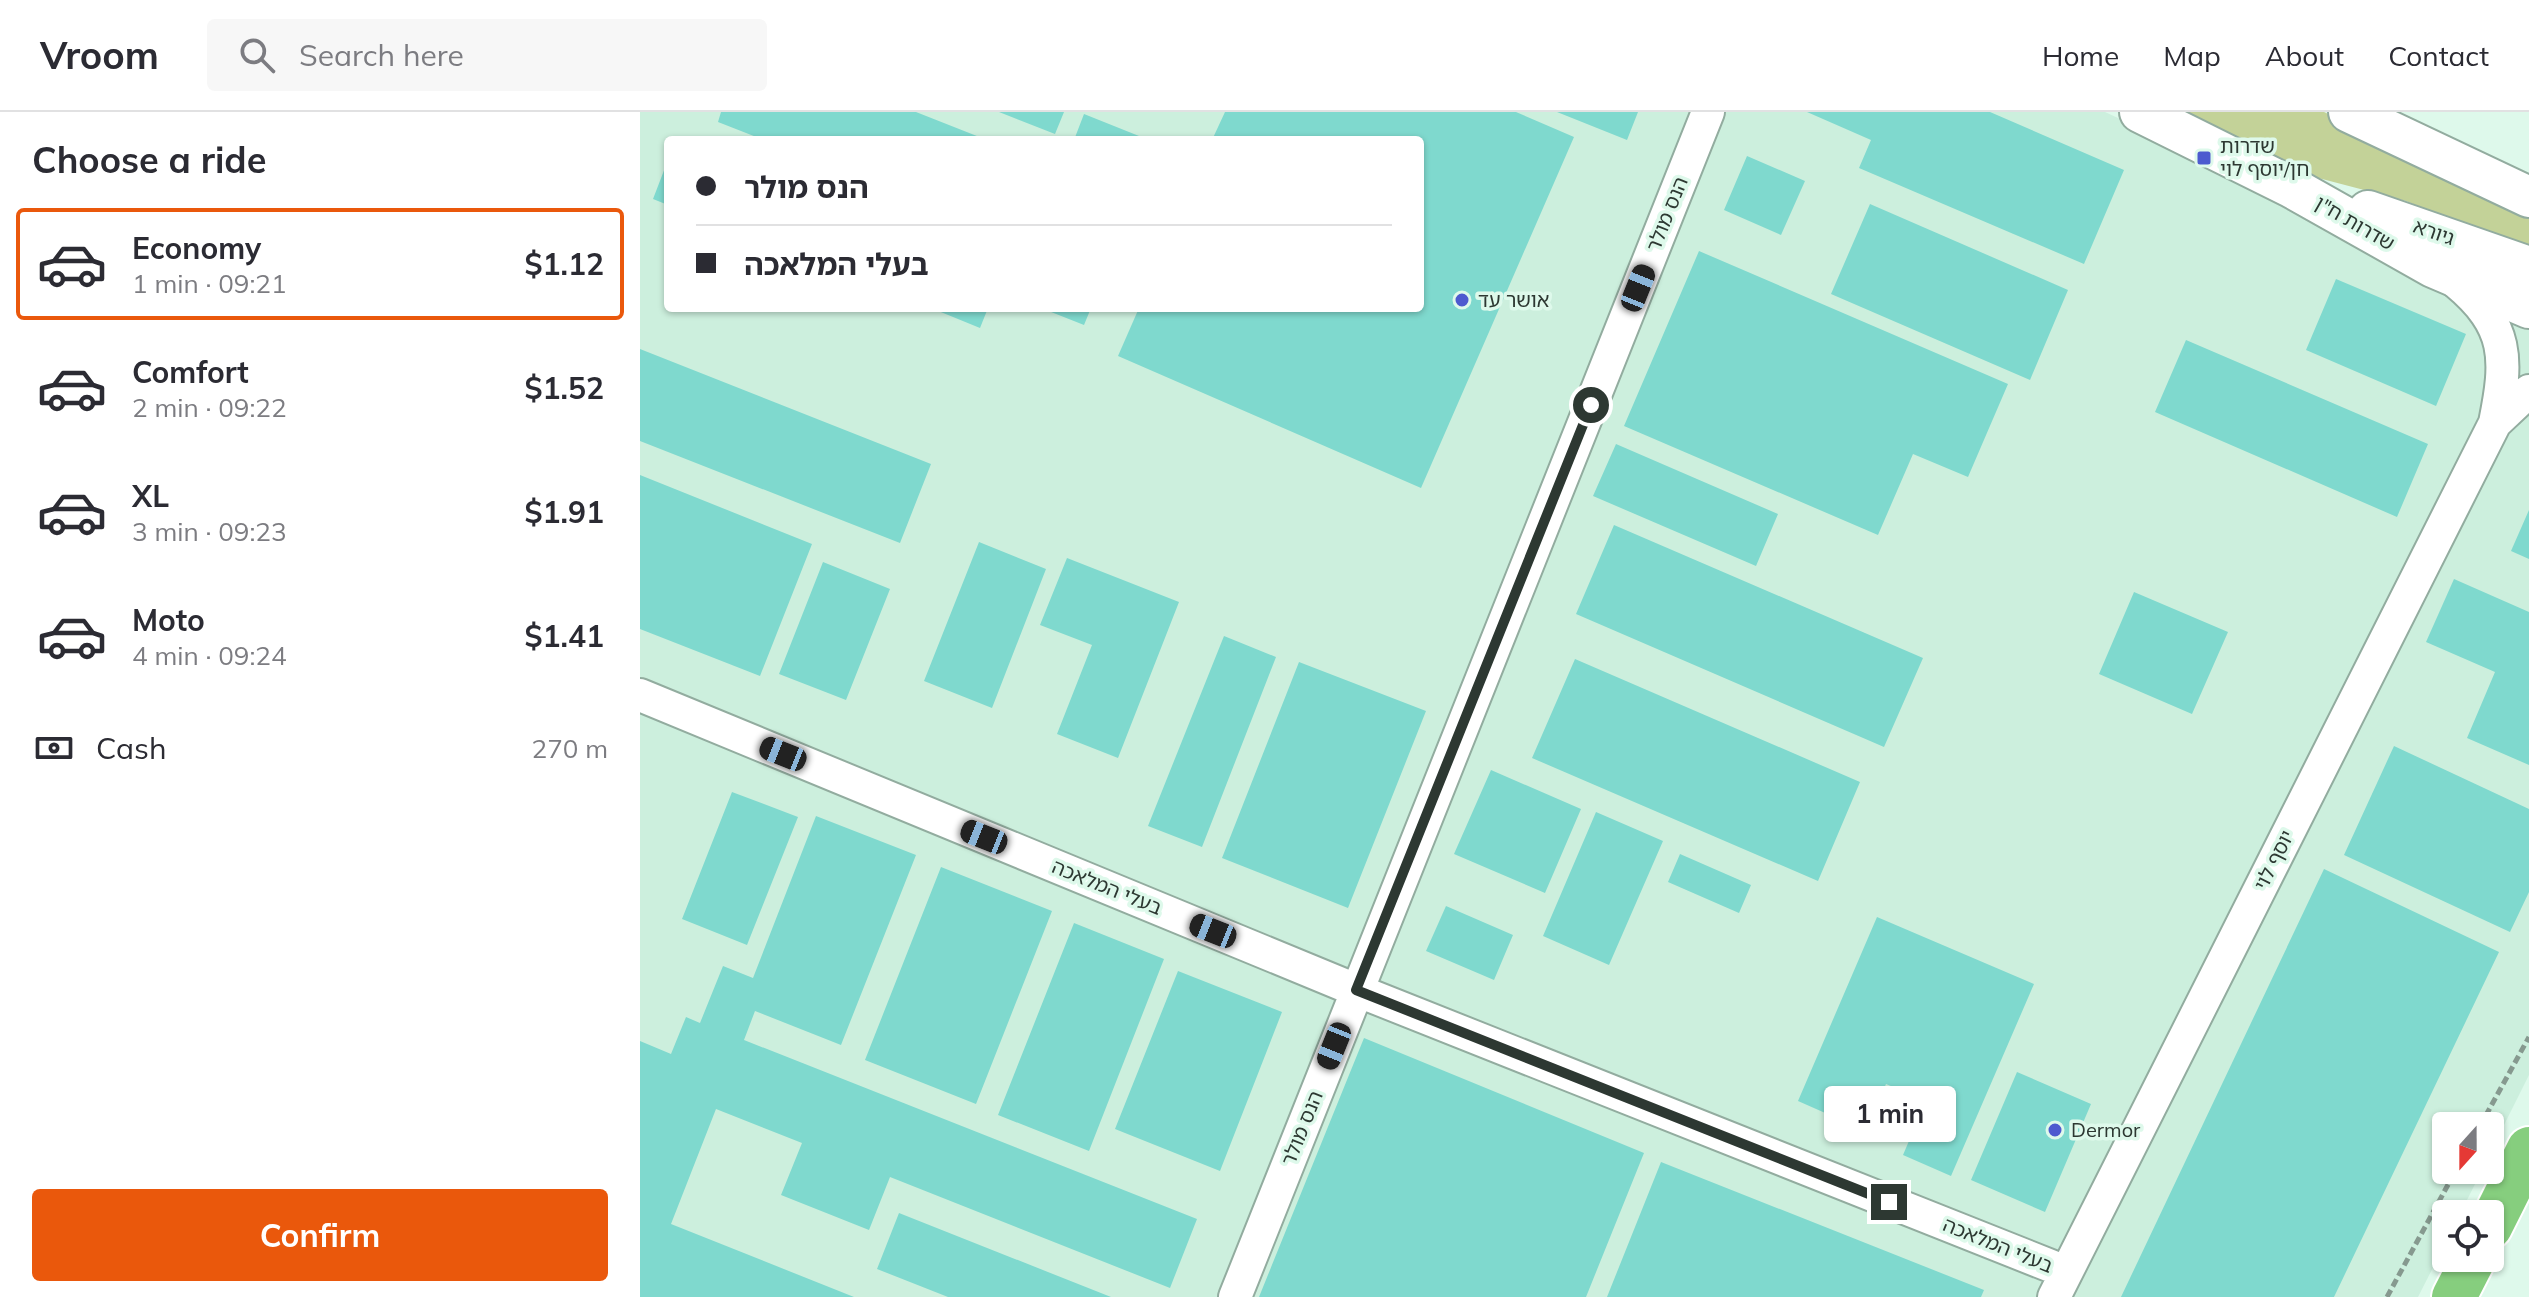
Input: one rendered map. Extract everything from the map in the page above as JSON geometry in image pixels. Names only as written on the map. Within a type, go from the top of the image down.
[{"type":"highway","points":[[2504,1200],[2529,1149]]},
{"type":"highway","points":[[2454,1297],[2467,1272]]},
{"type":"street","name":"הנס מולר","points":[[1235,1297],[1708,112]]},
{"type":"street","name":"שדרות ח\"ן","points":[[2140,112],[2291,187],[2364,230],[2444,271],[2529,308]]},
{"type":"street","points":[[2349,112],[2529,197]]},
{"type":"street","name":"גיורא","points":[[2291,187],[2425,229],[2529,267]]},
{"type":"street","name":"יוסף לוי","points":[[2060,1285],[2495,423],[2502,359],[2494,322],[2475,297],[2444,271]]},
{"type":"street","name":"יוסף לוי","points":[[2495,423],[2529,391]]},
{"type":"street","name":"בעלי המלאכה","points":[[640,695],[2060,1285]]},
{"type":"path","points":[[2488,1112],[2529,1037]]},
{"type":"path","points":[[2387,1297],[2448,1184]]},
{"type":"shaded area","points":[[640,112],[2105,112],[2284,195],[2529,322],[2529,1075],[2504,1125],[2504,1112],[2432,1112],[2432,1184],[2475,1184],[2467,1200],[2432,1200],[2432,1270],[2418,1297],[640,1297]]},
{"type":"green space","points":[[2161,112],[2324,112],[2529,210],[2529,253],[2406,201],[2276,167]]},
{"type":"building","points":[[721,112],[916,112],[977,136],[754,136],[718,122]]},
{"type":"building","points":[[999,112],[1064,112],[1055,134]]},
{"type":"building","name":"אושר עד","points":[[1225,112],[1516,112],[1574,137],[1421,488],[1118,356],[1137,312],[1424,312],[1424,136],[1214,136]]},
{"type":"building","points":[[1557,112],[1638,112],[1627,140]]},
{"type":"building","points":[[1807,112],[1990,112],[2124,170],[2084,264],[1859,168],[1871,140]]},
{"type":"building","points":[[1084,114],[1139,136],[1076,136]]},
{"type":"building","points":[[1747,156],[1805,181],[1781,235],[1724,210]]},
{"type":"building","points":[[664,170],[664,203],[653,199]]},
{"type":"building","points":[[1870,204],[2068,290],[2030,380],[1831,294]]},
{"type":"building","points":[[1699,251],[2008,384],[1968,477],[1913,454],[1878,535],[1624,426]]},
{"type":"building","points":[[2336,279],[2466,334],[2436,406],[2306,350]]},
{"type":"building","points":[[941,312],[986,312],[980,328]]},
{"type":"building","points":[[1051,312],[1089,312],[1084,325]]},
{"type":"building","points":[[2186,340],[2428,444],[2397,517],[2155,412]]},
{"type":"building","points":[[640,349],[931,464],[900,543],[640,441]]},
{"type":"building","points":[[1616,444],[1778,514],[1756,566],[1593,496]]},
{"type":"building","points":[[640,475],[812,544],[760,676],[640,629]]},
{"type":"building","points":[[2529,510],[2529,559],[2511,551]]},
{"type":"building","points":[[1614,525],[1923,658],[1884,747],[1576,614]]},
{"type":"building","points":[[979,542],[1046,569],[992,708],[924,681]]},
{"type":"building","points":[[1067,558],[1179,602],[1118,758],[1057,734],[1092,645],[1040,625]]},
{"type":"building","points":[[823,562],[890,589],[846,700],[779,674]]},
{"type":"building","points":[[2454,579],[2529,612],[2529,765],[2467,738],[2495,672],[2426,642]]},
{"type":"building","points":[[2134,592],[2228,632],[2192,714],[2099,674]]},
{"type":"building","points":[[1224,636],[1276,657],[1202,847],[1148,826]]},
{"type":"building","points":[[1575,659],[1860,782],[1818,881],[1532,758]]},
{"type":"building","points":[[1299,662],[1426,711],[1348,908],[1222,858]]},
{"type":"building","points":[[2394,746],[2529,809],[2529,892],[2510,932],[2344,855]]},
{"type":"building","points":[[1491,770],[1581,809],[1545,893],[1454,854]]},
{"type":"building","points":[[732,792],[798,817],[747,945],[682,919]]},
{"type":"building","points":[[1596,812],[1663,841],[1609,965],[1543,936]]},
{"type":"building","points":[[816,816],[916,855],[841,1045],[755,1011],[744,1040],[1197,1219],[1170,1288],[890,1177],[869,1230],[781,1195],[802,1143],[716,1109],[671,1224],[854,1297],[640,1297],[640,1041],[671,1054],[686,1017],[700,1023],[723,966],[753,978]]},
{"type":"building","points":[[1680,854],[1751,885],[1739,913],[1668,882]]},
{"type":"building","points":[[941,867],[1052,911],[976,1104],[865,1060]]},
{"type":"building","points":[[2324,869],[2499,952],[2334,1297],[2121,1297]]},
{"type":"building","points":[[1446,906],[1513,935],[1494,980],[1426,951]]},
{"type":"building","points":[[1877,917],[2034,984],[1951,1176],[1903,1155],[1926,1101],[1886,1084],[1866,1131],[1798,1101]]},
{"type":"building","points":[[1074,923],[1164,959],[1089,1151],[998,1115]]},
{"type":"building","points":[[1178,971],[1282,1012],[1220,1171],[1115,1129]]},
{"type":"building","points":[[1364,1038],[1644,1153],[1586,1297],[1259,1297]]},
{"type":"building","points":[[2017,1072],[2091,1104],[2045,1212],[1971,1180]]},
{"type":"building","points":[[1661,1162],[1984,1290],[1981,1297],[1607,1297]]},
{"type":"building","points":[[899,1213],[1111,1297],[948,1297],[877,1269]]},
{"type":"place","name":"שדרות חן/יוסף לוי","points":[[2204,158]]},
{"type":"place","name":"אושר עד","points":[[1462,300]]},
{"type":"place","name":"Dermor","points":[[2055,1130]]},
{"type":"route","points":[[1591,405],[1356,990],[1889,1202]]}]
